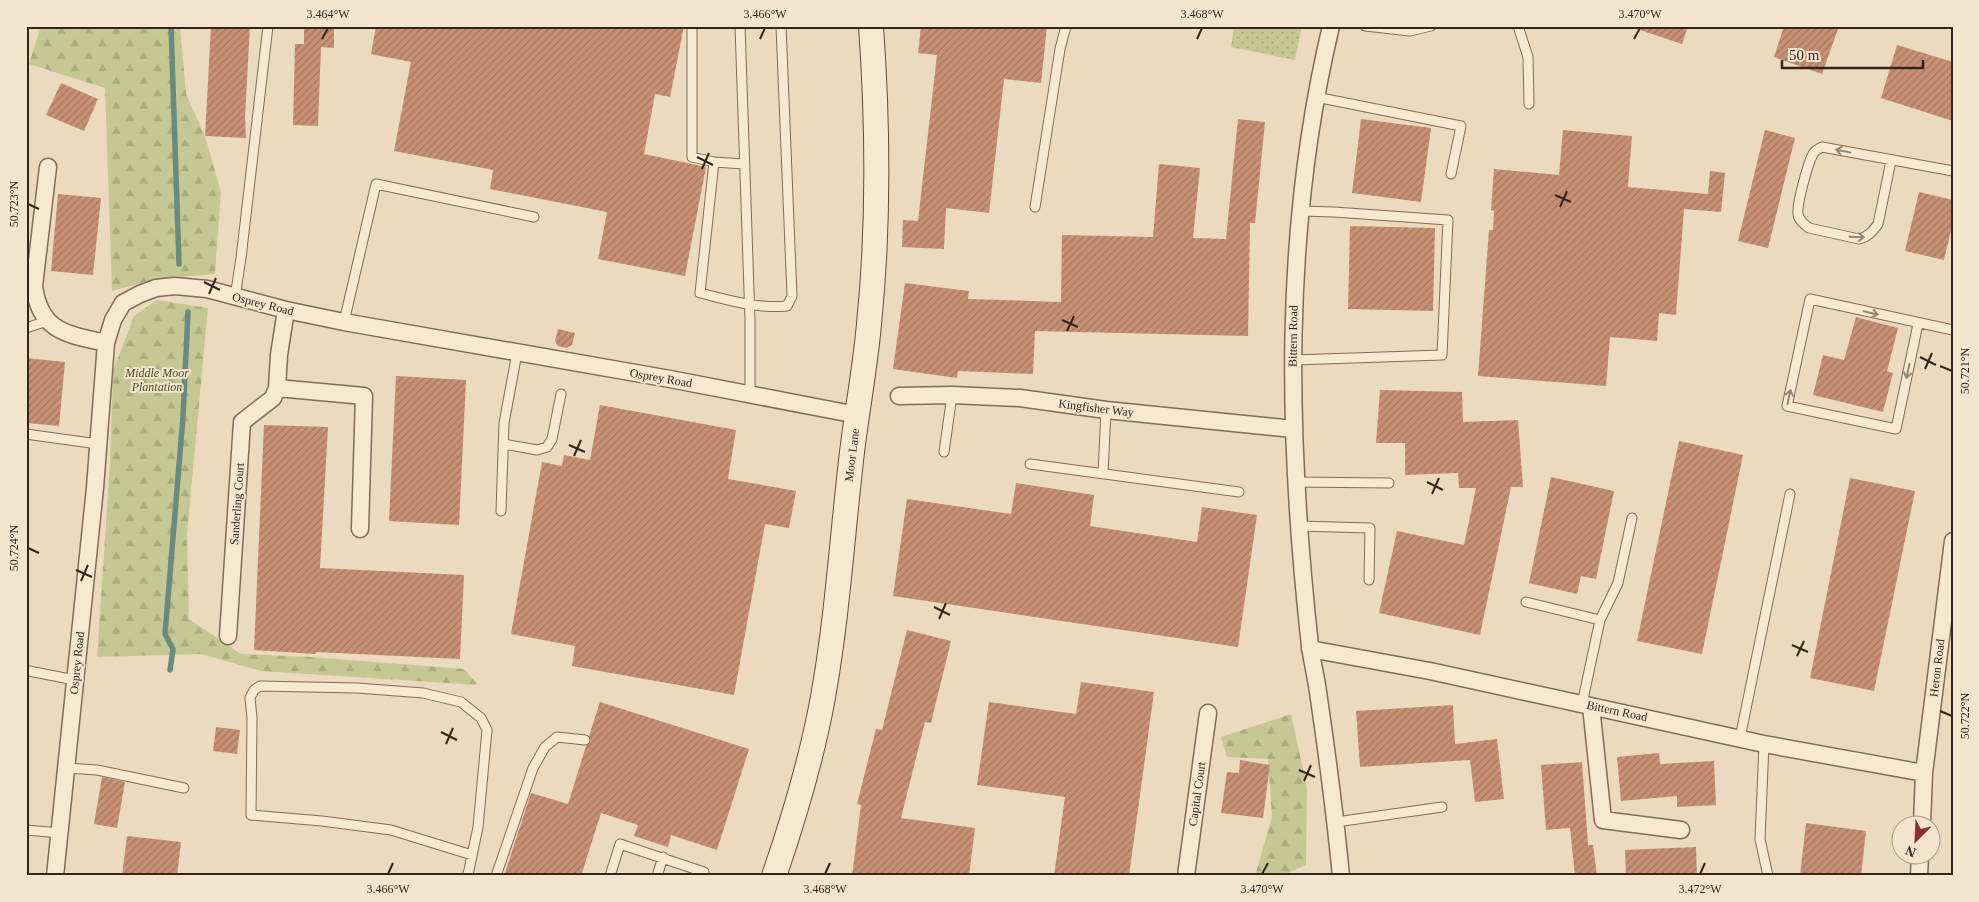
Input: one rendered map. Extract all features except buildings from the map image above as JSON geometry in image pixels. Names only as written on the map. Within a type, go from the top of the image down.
[{"type":"main road","name":"Moor Lane","points":[[774,876],[802,789],[823,697],[865,359],[874,253],[876,140],[871,26]]},
{"type":"street","name":"Bittern Road","points":[[1331,26],[1316,97],[1300,212],[1294,299],[1292,429],[1298,526],[1310,649],[1336,822],[1341,876]]},
{"type":"street","points":[[48,167],[32,244],[36,302],[41,314],[48,321],[71,335],[106,343]]},
{"type":"street","name":"Osprey Road","points":[[55,876],[98,444],[106,343],[114,320],[123,303],[156,288],[175,286],[207,289],[286,310],[344,322],[750,394],[857,415]]},
{"type":"street","points":[[286,310],[278,355],[277,388],[364,396],[360,529]]},
{"type":"street","name":"Sanderling Court","points":[[228,636],[242,422],[273,398],[277,388]]},
{"type":"street","name":"Kingfisher Way","points":[[899,396],[952,395],[1020,398],[1106,410],[1292,429]]},
{"type":"street","name":"Heron Road","points":[[1922,814],[1924,773],[1953,541]]},
{"type":"street","name":"Bittern Road","points":[[1310,649],[1430,671],[1764,744],[1924,773]]},
{"type":"street","points":[[1587,705],[1603,820],[1681,830]]},
{"type":"street","name":"Capital Court","points":[[1186,876],[1208,713]]},
{"type":"lane","points":[[235,297],[268,26]]},
{"type":"lane","points":[[692,26],[692,157],[714,162],[744,164]]},
{"type":"lane","points":[[740,26],[750,305],[750,394]]},
{"type":"lane","points":[[714,162],[700,293],[750,305],[787,306],[792,296],[781,26]]},
{"type":"lane","points":[[1035,207],[1060,50],[1066,26]]},
{"type":"lane","points":[[1365,26],[1410,31],[1431,26]]},
{"type":"lane","points":[[1518,26],[1528,58],[1529,104]]},
{"type":"lane","points":[[1316,97],[1461,126],[1451,174]]},
{"type":"lane","points":[[1891,161],[1878,224],[1873,232],[1865,238],[1859,239],[1809,228],[1803,224],[1798,212],[1806,173],[1812,155],[1822,147],[1953,171]]},
{"type":"lane","points":[[344,322],[376,184],[534,218]]},
{"type":"lane","points":[[1293,360],[1442,355],[1448,220],[1334,212],[1300,212]]},
{"type":"lane","points":[[1918,324],[1896,430],[1788,406],[1810,299],[1918,324],[1953,330]]},
{"type":"lane","points":[[26,328],[48,321]]},
{"type":"lane","points":[[501,511],[504,424],[517,353]]},
{"type":"lane","points":[[504,444],[537,450],[547,447],[552,439],[561,394]]},
{"type":"lane","points":[[944,452],[952,395]]},
{"type":"lane","points":[[1103,474],[1106,410]]},
{"type":"lane","points":[[26,434],[98,444]]},
{"type":"lane","points":[[1030,464],[1239,492]]},
{"type":"lane","points":[[1295,482],[1389,483]]},
{"type":"lane","points":[[1740,738],[1790,494]]},
{"type":"lane","points":[[1587,705],[1600,620],[1618,583],[1632,518]]},
{"type":"lane","points":[[1298,526],[1370,528],[1369,580]]},
{"type":"lane","points":[[1526,602],[1600,620]]},
{"type":"lane","points":[[29,671],[75,680]]},
{"type":"lane","points":[[467,876],[472,855],[478,827],[487,730],[481,718],[460,702],[423,693],[357,688],[260,686],[254,690],[250,698],[252,718],[251,815],[322,821],[390,830],[472,855]]},
{"type":"lane","points":[[496,876],[527,781],[545,747],[557,737],[585,740]]},
{"type":"lane","points":[[1764,744],[1760,839],[1768,876]]},
{"type":"lane","points":[[66,768],[97,770],[184,788]]},
{"type":"lane","points":[[1336,822],[1442,807]]},
{"type":"lane","points":[[26,830],[60,833]]},
{"type":"lane","points":[[610,876],[620,844],[704,872],[703,876]]},
{"type":"lane","points":[[657,876],[663,857]]},
{"type":"green space","points":[[41,26],[180,26],[186,94],[205,136],[221,192],[215,274],[156,279],[112,291],[105,88],[29,64]]},
{"type":"green space","points":[[1234,26],[1302,26],[1295,60],[1231,47]]},
{"type":"green space","name":"Middle Moor Plantation","points":[[157,300],[208,308],[187,534],[189,619],[241,654],[311,657],[464,669],[478,685],[261,671],[201,654],[97,657],[110,464],[113,371],[134,316]]},
{"type":"green space","points":[[1291,714],[1307,788],[1306,865],[1281,876],[1255,876],[1272,817],[1268,759],[1227,757],[1221,737]]},
{"type":"waterway","points":[[171,26],[179,264]]},
{"type":"waterway","points":[[170,670],[173,649],[165,634],[183,417],[188,312]]}]
